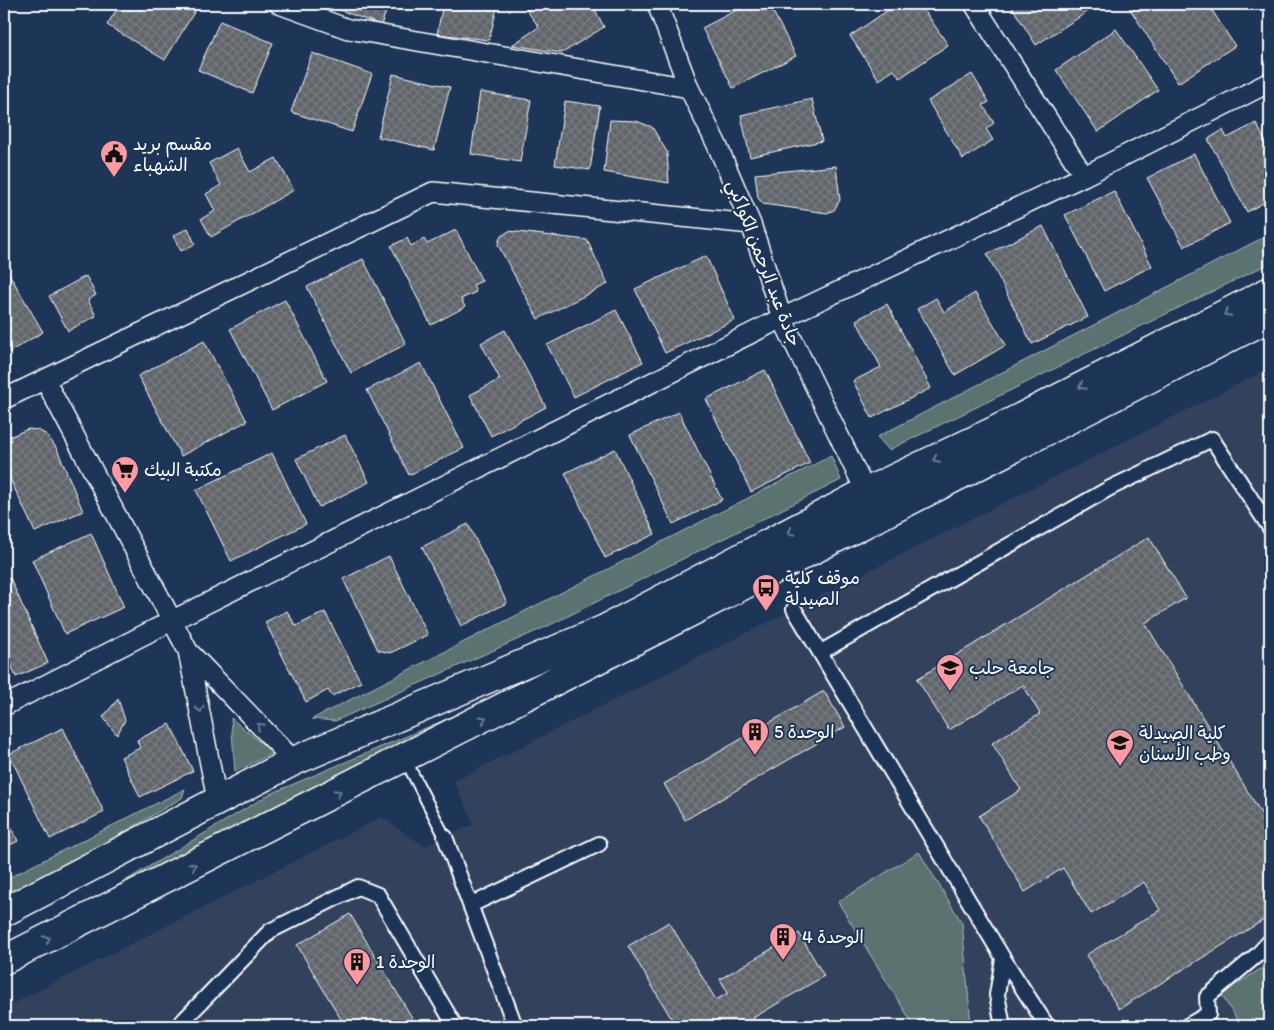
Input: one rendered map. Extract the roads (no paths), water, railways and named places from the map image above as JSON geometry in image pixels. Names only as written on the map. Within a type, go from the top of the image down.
[{"type":"main road","points":[[4,912],[294,761],[606,629],[866,492],[990,433],[1270,291]]},
{"type":"main road","points":[[4,960],[406,759],[734,589],[1270,317]]},
{"type":"street","points":[[279,4],[348,30],[689,88]]},
{"type":"street","name":"جادة عبد الرحمن الكواكبي","points":[[657,4],[689,88],[717,145],[751,224],[782,318],[866,492]]},
{"type":"street","points":[[974,4],[1084,176]]},
{"type":"street","points":[[4,706],[172,620],[782,318],[1084,176],[1270,82]]},
{"type":"street","points":[[4,399],[432,192],[751,224]]},
{"type":"street","points":[[45,380],[188,651],[218,800]]},
{"type":"street","points":[[821,652],[1110,488],[1212,439],[1270,528]]},
{"type":"street","points":[[794,609],[1003,958],[1047,1026]]},
{"type":"street","points":[[188,651],[294,761]]},
{"type":"street","points":[[445,837],[515,1026]]},
{"type":"street","points":[[471,905],[599,844]]},
{"type":"street","points":[[178,1026],[270,931],[358,887],[378,895],[455,1026]]},
{"type":"street","points":[[1187,1026],[1208,1014],[1207,997],[1258,955],[1270,941]]},
{"type":"street","points":[[1003,958],[997,995],[1003,1026]]},
{"type":"lane","points":[[406,759],[445,837]]},
{"type":"place","name":"مقسم بريد الشهباء","points":[[114,178]]},
{"type":"place","name":"مكتبة البيك","points":[[125,494]]},
{"type":"place","name":"موقف كلية الصيدلة","points":[[766,612]]},
{"type":"place","name":"جامعة حلب","points":[[950,692]]},
{"type":"place","name":"الوحدة 5","points":[[755,756]]},
{"type":"place","name":"كلية الصيدلة وطب الأسنان","points":[[1120,767]]},
{"type":"place","name":"الوحدة 4","points":[[783,961]]},
{"type":"place","name":"الوحدة 1","points":[[357,986]]}]
